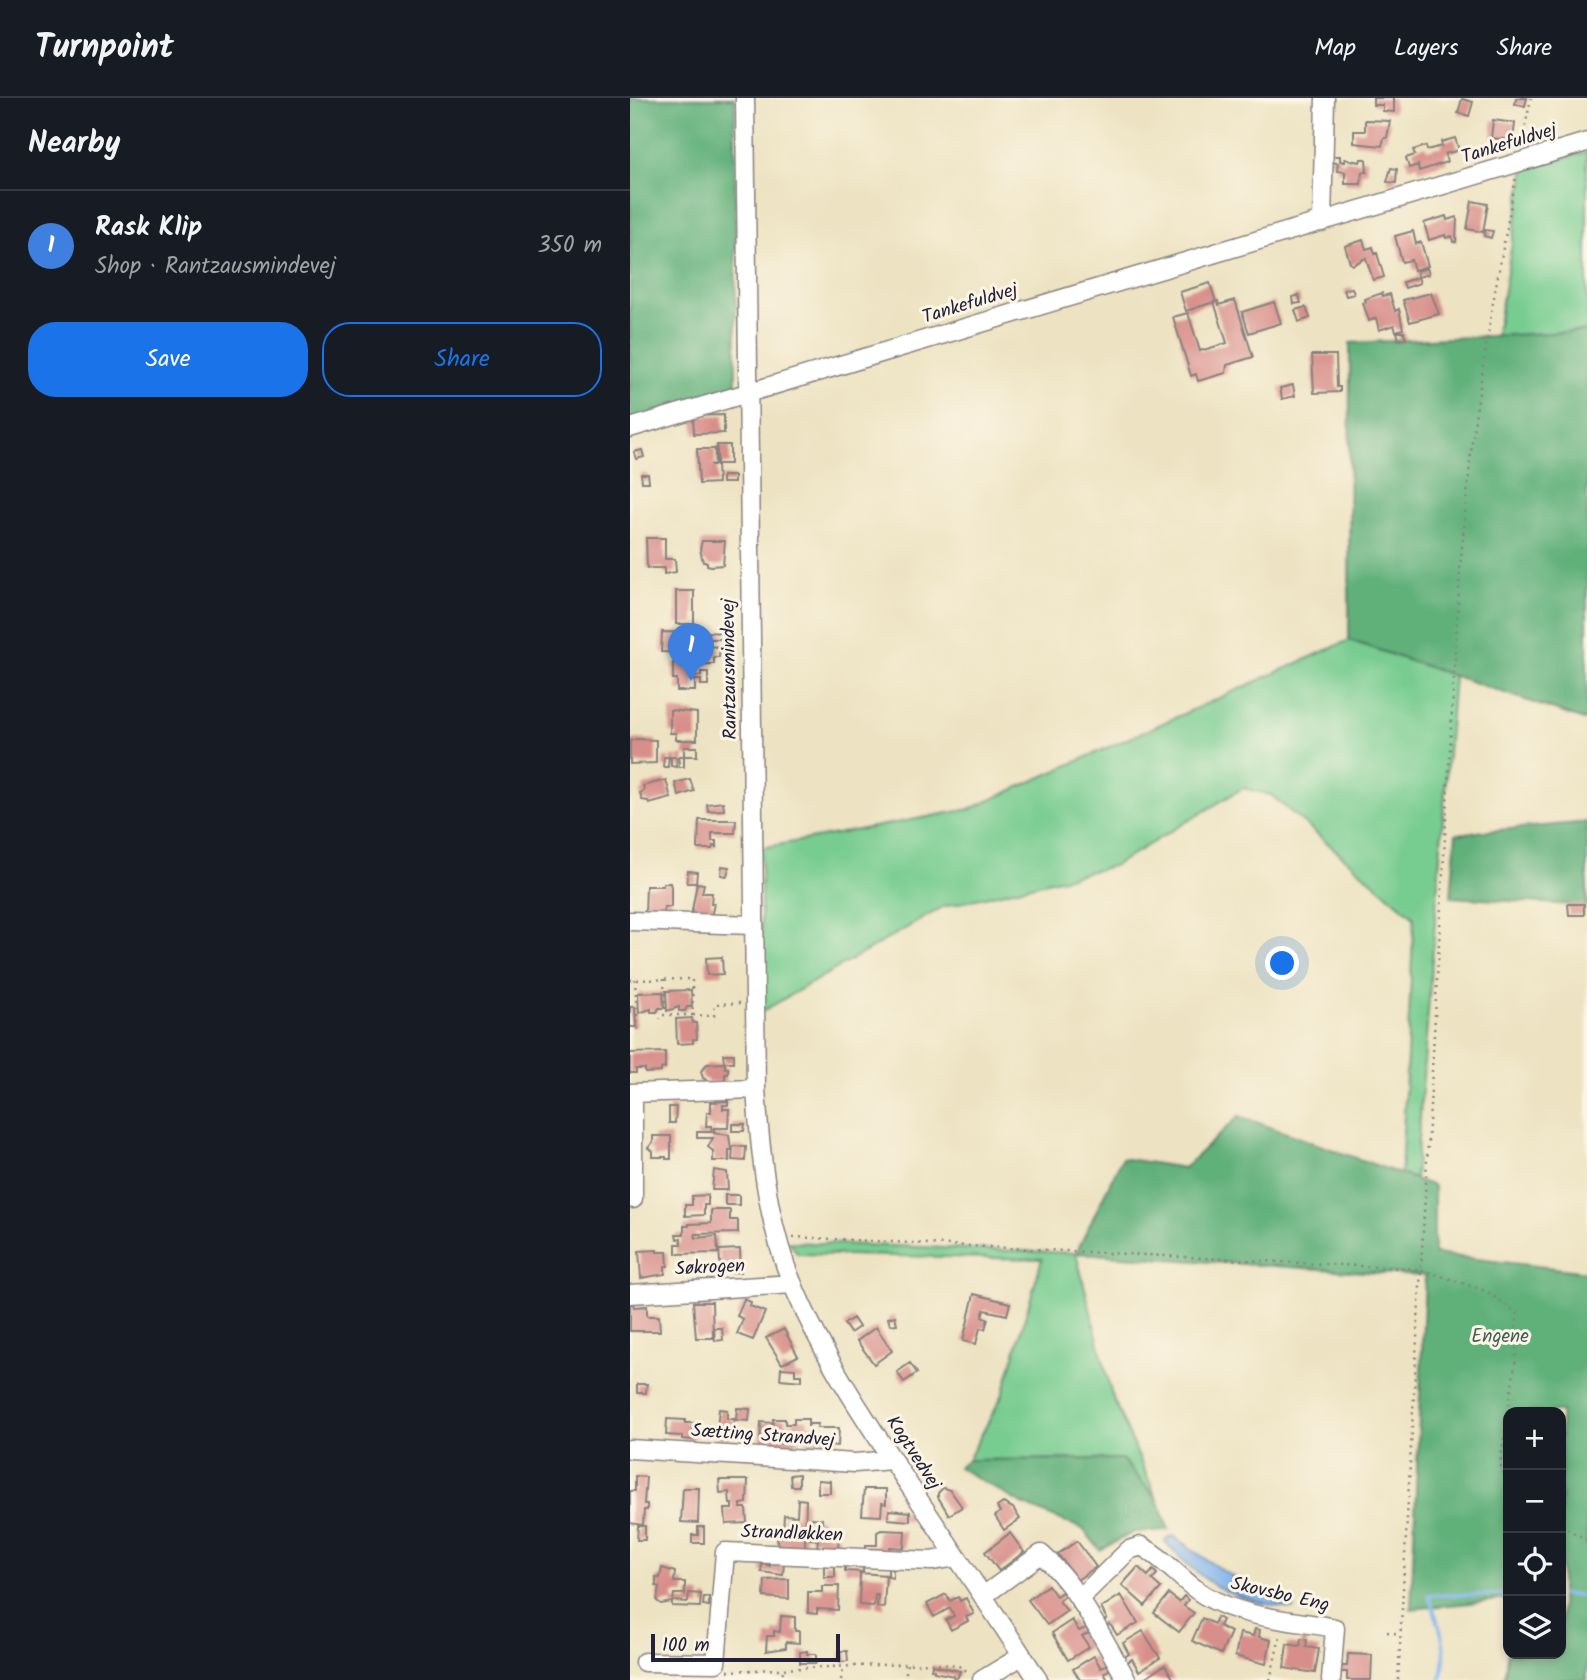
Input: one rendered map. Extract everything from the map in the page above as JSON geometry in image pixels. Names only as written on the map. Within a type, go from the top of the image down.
[{"type":"street","name":"Rantzausmindevej","points":[[745,98],[756,1089],[759,1147],[766,1190],[778,1236]]},
{"type":"street","points":[[1322,222],[1325,98]]},
{"type":"street","name":"Tankefuldvej","points":[[630,428],[1587,142]]},
{"type":"street","points":[[630,921],[754,925]]},
{"type":"street","points":[[633,1199],[631,1093],[756,1089]]},
{"type":"street","name":"Kogtvedvej","points":[[778,1236],[793,1284],[832,1364],[892,1460],[1038,1680]]},
{"type":"street","name":"Søkrogen","points":[[630,1294],[793,1284]]},
{"type":"street","name":"Sætting Strandvej","points":[[630,1449],[855,1463],[892,1460]]},
{"type":"street","name":"Skovsbo Eng","points":[[1079,1600],[1129,1550],[1141,1546],[1158,1555],[1203,1595],[1231,1609],[1335,1628],[1331,1680]]},
{"type":"street","name":"Strandløkken","points":[[716,1671],[724,1552],[931,1561],[957,1557]]},
{"type":"street","points":[[983,1596],[1041,1554],[1054,1565],[1079,1600],[1127,1680]]},
{"type":"street","points":[[980,1680],[1023,1656]]},
{"type":"street","points":[[644,1662],[716,1671]]},
{"type":"path","points":[[1398,1680],[1461,568],[1473,432],[1492,307],[1531,98]]},
{"type":"path","points":[[635,979],[638,1035]]},
{"type":"path","points":[[664,979],[666,1015]]},
{"type":"path","points":[[630,980],[692,979],[693,1015]]},
{"type":"path","points":[[660,1019],[666,1015],[714,1016],[715,1004],[755,1002]]},
{"type":"path","points":[[778,1236],[1420,1269],[1486,1291],[1517,1313],[1516,1358],[1500,1464],[1503,1472]]},
{"type":"path","points":[[1566,1528],[1587,1541]]},
{"type":"path","points":[[1270,1680],[1284,1619]]},
{"type":"path","points":[[1387,1632],[1400,1634]]},
{"type":"path","points":[[716,1671],[844,1668],[930,1662],[957,1665],[980,1680]]},
{"type":"path","points":[[905,1680],[907,1664]]},
{"type":"path","points":[[841,1680],[844,1668]]},
{"type":"path","points":[[782,1680],[783,1670]]},
{"type":"green space","points":[[630,98],[735,98],[736,386],[630,420]]},
{"type":"green space","points":[[1587,152],[1587,331],[1496,336],[1525,168]]},
{"type":"green space","points":[[1587,331],[1587,721],[1349,640],[1350,343]]},
{"type":"green space","points":[[1349,640],[1454,676],[1415,1179],[1401,1174],[1414,917],[1271,795],[1243,788],[1113,866],[943,907],[761,1012],[761,848],[970,809]]},
{"type":"green space","points":[[1587,822],[1587,906],[1451,897],[1456,834]]},
{"type":"green space","name":"Engene","points":[[1239,1116],[1434,1186],[1434,1254],[1587,1272],[1587,1680],[1504,1680],[1507,1659],[1566,1659],[1566,1407],[1503,1407],[1503,1600],[1411,1609],[1425,1276],[1076,1253],[1122,1158],[1184,1168]]},
{"type":"green space","points":[[789,1242],[1076,1253],[1112,1396],[1157,1499],[1122,1459],[968,1460],[1003,1394],[1042,1259],[798,1254]]},
{"type":"green space","points":[[1122,1459],[1157,1499],[1169,1530],[1134,1532],[1100,1550],[1083,1529],[1022,1504],[958,1467],[968,1460]]},
{"type":"water","points":[[1172,1536],[1245,1584],[1270,1595],[1295,1600],[1294,1608],[1252,1600],[1216,1586],[1169,1547],[1165,1541]]},
{"type":"building","points":[[1373,98],[1394,98],[1394,112],[1383,111],[1383,105],[1373,105]]},
{"type":"building","points":[[1516,98],[1527,98],[1525,106],[1515,104]]},
{"type":"building","points":[[1462,99],[1473,102],[1469,116],[1458,113]]},
{"type":"building","points":[[1365,120],[1390,121],[1387,138],[1384,138],[1382,146],[1354,143],[1354,131],[1365,131]]},
{"type":"building","points":[[1493,120],[1515,123],[1513,140],[1491,138]]},
{"type":"building","points":[[1455,138],[1459,150],[1445,154],[1447,162],[1419,171],[1418,165],[1409,168],[1406,158],[1415,155],[1413,150],[1426,146],[1427,150],[1442,146],[1441,142]]},
{"type":"building","points":[[1330,156],[1340,156],[1340,161],[1345,162],[1345,159],[1360,162],[1361,159],[1366,159],[1367,172],[1362,172],[1361,184],[1345,184],[1345,172],[1337,171],[1338,163],[1330,162]]},
{"type":"building","points":[[1391,168],[1397,169],[1396,183],[1387,182]]},
{"type":"building","points":[[1472,201],[1488,204],[1483,232],[1467,229]]},
{"type":"building","points":[[1446,216],[1447,220],[1457,217],[1456,242],[1453,242],[1452,236],[1446,238],[1445,235],[1429,240],[1424,223]]},
{"type":"building","points":[[1485,230],[1493,231],[1491,238],[1484,236]]},
{"type":"building","points":[[1413,231],[1416,244],[1421,242],[1428,266],[1414,270],[1411,260],[1402,262],[1395,236]]},
{"type":"building","points":[[1363,240],[1366,249],[1373,247],[1375,254],[1377,253],[1384,277],[1373,280],[1366,258],[1352,265],[1350,263],[1345,246]]},
{"type":"building","points":[[1427,268],[1429,274],[1418,277],[1417,271]]},
{"type":"building","points":[[1418,277],[1420,283],[1405,288],[1403,282]]},
{"type":"building","points":[[1210,283],[1219,305],[1235,300],[1253,357],[1227,365],[1226,373],[1198,381],[1196,374],[1191,376],[1173,317],[1188,313],[1200,351],[1227,343],[1214,302],[1186,311],[1180,292]]},
{"type":"building","points":[[1352,288],[1354,294],[1346,296],[1344,290]]},
{"type":"building","points":[[1382,293],[1383,296],[1390,294],[1395,311],[1399,309],[1403,329],[1396,331],[1394,325],[1379,330],[1376,318],[1369,321],[1363,303],[1366,302],[1365,299]]},
{"type":"building","points":[[1431,293],[1439,314],[1410,322],[1403,300]]},
{"type":"building","points":[[1299,295],[1301,303],[1294,304],[1293,297]]},
{"type":"building","points":[[1274,302],[1281,323],[1249,333],[1242,312]]},
{"type":"building","points":[[1306,307],[1310,318],[1299,322],[1295,310]]},
{"type":"building","points":[[1397,332],[1404,332],[1406,339],[1399,340]]},
{"type":"building","points":[[1312,355],[1336,355],[1337,387],[1340,387],[1340,392],[1314,393]]},
{"type":"building","points":[[1293,385],[1295,396],[1282,399],[1280,388]]},
{"type":"building","points":[[724,415],[724,433],[694,434],[693,416]]},
{"type":"building","points":[[717,445],[730,445],[730,464],[717,464]]},
{"type":"building","points":[[697,449],[715,449],[715,464],[710,465],[717,465],[718,483],[699,484]]},
{"type":"building","points":[[642,450],[644,457],[636,459],[634,452]]},
{"type":"building","points":[[641,474],[648,474],[649,482],[642,482]]},
{"type":"building","points":[[722,476],[734,476],[734,483],[722,483]]},
{"type":"building","points":[[646,538],[665,538],[665,559],[675,559],[676,572],[664,574],[664,568],[647,568]]},
{"type":"building","points":[[702,541],[725,541],[723,565],[711,566],[703,562],[700,549]]},
{"type":"building","points":[[676,591],[694,591],[694,624],[676,624]]},
{"type":"building","points":[[662,632],[700,633],[697,653],[661,652]]},
{"type":"building","points":[[704,632],[725,633],[725,639],[704,639]]},
{"type":"building","points":[[705,646],[720,647],[719,657],[714,657],[714,664],[704,664]]},
{"type":"building","points":[[673,663],[695,663],[695,676],[708,672],[708,685],[701,685],[701,680],[695,680],[695,691],[677,691],[677,679],[673,679]]},
{"type":"building","points":[[670,710],[697,713],[697,740],[676,740],[676,733],[670,733]]},
{"type":"building","points":[[656,740],[656,763],[630,764],[630,741]]},
{"type":"building","points":[[684,747],[697,747],[697,756],[684,756]]},
{"type":"building","points":[[679,756],[684,756],[684,767],[679,767]]},
{"type":"building","points":[[664,757],[669,757],[668,767],[663,767]]},
{"type":"building","points":[[671,757],[677,757],[676,767],[671,766]]},
{"type":"building","points":[[690,779],[694,791],[679,796],[675,783]]},
{"type":"building","points":[[666,780],[671,798],[649,804],[648,801],[642,800],[640,793],[644,790],[643,786]]},
{"type":"building","points":[[723,802],[724,810],[708,811],[707,804]]},
{"type":"building","points":[[699,820],[736,820],[735,833],[712,833],[712,841],[716,841],[716,847],[698,849]]},
{"type":"building","points":[[722,866],[729,867],[727,876],[721,875]]},
{"type":"building","points":[[688,871],[697,872],[696,883],[687,883]]},
{"type":"building","points":[[663,883],[670,883],[671,907],[664,907],[664,916],[645,915],[646,886],[663,886]]},
{"type":"building","points":[[697,883],[704,884],[702,893],[712,893],[711,904],[714,904],[711,917],[691,916]]},
{"type":"building","points":[[1568,904],[1584,904],[1584,915],[1569,915]]},
{"type":"building","points":[[722,957],[723,974],[707,975],[706,958]]},
{"type":"building","points":[[691,990],[692,1007],[687,1007],[685,1011],[679,1011],[679,1007],[667,1011],[666,991]]},
{"type":"building","points":[[663,992],[664,1008],[659,1008],[657,1012],[651,1012],[651,1009],[639,1013],[638,993]]},
{"type":"building","points":[[630,1007],[635,1007],[636,1027],[630,1027]]},
{"type":"building","points":[[692,1018],[693,1023],[696,1023],[697,1039],[693,1039],[693,1043],[677,1044],[676,1019]]},
{"type":"building","points":[[665,1052],[665,1068],[661,1069],[661,1072],[645,1073],[645,1069],[636,1069],[636,1073],[630,1073],[630,1053]]},
{"type":"building","points":[[723,1054],[734,1054],[734,1062],[724,1062]]},
{"type":"building","points":[[725,1063],[728,1074],[725,1074],[725,1082],[707,1082],[703,1078],[701,1071],[707,1064]]},
{"type":"building","points":[[728,1101],[728,1105],[723,1105],[723,1109],[729,1109],[728,1128],[714,1128],[714,1133],[729,1135],[729,1161],[713,1161],[713,1151],[708,1147],[713,1138],[697,1138],[697,1132],[712,1132],[711,1126],[706,1126],[711,1102]]},
{"type":"building","points":[[669,1107],[676,1107],[675,1123],[669,1123]]},
{"type":"building","points":[[732,1124],[745,1124],[744,1131],[732,1131]]},
{"type":"building","points":[[653,1136],[671,1136],[671,1159],[653,1157],[653,1151],[648,1148],[653,1142]]},
{"type":"building","points":[[733,1146],[746,1147],[745,1161],[732,1160]]},
{"type":"building","points":[[714,1170],[727,1172],[728,1190],[712,1190]]},
{"type":"building","points":[[708,1195],[704,1215],[685,1216],[685,1205],[692,1205],[692,1196]]},
{"type":"building","points":[[725,1195],[739,1195],[739,1205],[725,1205]]},
{"type":"building","points":[[711,1210],[730,1210],[730,1220],[738,1220],[738,1233],[695,1234],[696,1238],[717,1236],[718,1253],[676,1254],[676,1244],[681,1244],[681,1238],[677,1239],[676,1234],[684,1234],[684,1226],[689,1224],[711,1223]]},
{"type":"building","points":[[740,1249],[741,1272],[721,1273],[719,1250]]},
{"type":"building","points":[[639,1251],[667,1252],[668,1266],[665,1266],[665,1274],[641,1278]]},
{"type":"building","points":[[974,1294],[1010,1303],[1007,1315],[984,1310],[982,1317],[988,1319],[985,1329],[980,1328],[976,1344],[963,1341]]},
{"type":"building","points":[[744,1299],[751,1302],[750,1306],[765,1312],[753,1340],[737,1334],[743,1319],[737,1316]]},
{"type":"building","points":[[693,1302],[712,1302],[713,1338],[696,1338]]},
{"type":"building","points":[[630,1304],[634,1307],[647,1306],[647,1316],[659,1316],[660,1331],[630,1331]]},
{"type":"building","points":[[895,1316],[897,1324],[890,1325],[888,1318]]},
{"type":"building","points":[[853,1318],[859,1327],[850,1333],[844,1324]]},
{"type":"building","points":[[876,1327],[892,1351],[874,1364],[857,1341]]},
{"type":"building","points":[[714,1328],[722,1328],[723,1340],[715,1341]]},
{"type":"building","points":[[784,1329],[798,1356],[782,1364],[766,1338]]},
{"type":"building","points":[[910,1363],[917,1373],[904,1382],[897,1372]]},
{"type":"building","points":[[781,1368],[795,1369],[795,1375],[802,1375],[802,1381],[780,1379]]},
{"type":"building","points":[[637,1384],[647,1384],[646,1393],[637,1393]]},
{"type":"building","points":[[737,1408],[750,1409],[749,1421],[736,1420]]},
{"type":"building","points":[[719,1409],[727,1410],[727,1419],[734,1419],[733,1437],[716,1438]]},
{"type":"building","points":[[667,1419],[694,1423],[693,1440],[666,1435]]},
{"type":"building","points":[[773,1419],[785,1419],[785,1424],[794,1424],[794,1419],[808,1419],[808,1427],[809,1424],[818,1424],[817,1428],[839,1428],[838,1446],[806,1443],[806,1438],[800,1437],[799,1442],[794,1444],[760,1442],[761,1422],[773,1423]]},
{"type":"building","points":[[799,1474],[799,1486],[791,1486],[790,1475]]},
{"type":"building","points":[[635,1476],[646,1477],[644,1504],[647,1504],[647,1510],[644,1510],[643,1525],[630,1523],[630,1491],[635,1491]]},
{"type":"building","points":[[719,1480],[748,1480],[747,1503],[741,1504],[741,1508],[746,1508],[747,1523],[726,1524],[725,1509],[732,1509],[732,1504],[729,1492],[720,1493]]},
{"type":"building","points":[[818,1480],[830,1481],[830,1493],[818,1493]]},
{"type":"building","points":[[683,1488],[699,1488],[698,1523],[681,1522]]},
{"type":"building","points":[[943,1488],[950,1490],[962,1507],[949,1515],[938,1497]]},
{"type":"building","points":[[864,1489],[886,1489],[886,1504],[882,1503],[881,1516],[862,1515]]},
{"type":"building","points":[[798,1499],[806,1500],[805,1547],[777,1544],[778,1533],[783,1533],[784,1515],[797,1516]]},
{"type":"building","points":[[1003,1503],[1013,1508],[1020,1519],[1004,1530],[995,1516],[1000,1512],[997,1507]]},
{"type":"building","points":[[889,1510],[910,1512],[910,1521],[888,1519]]},
{"type":"building","points":[[812,1518],[822,1519],[821,1533],[839,1535],[838,1549],[817,1548],[818,1540],[810,1539]]},
{"type":"building","points":[[638,1526],[645,1526],[645,1540],[637,1540]]},
{"type":"building","points":[[698,1527],[704,1527],[704,1543],[692,1543],[692,1535],[698,1535]]},
{"type":"building","points":[[905,1531],[904,1548],[890,1547],[890,1550],[881,1550],[881,1554],[866,1554],[866,1545],[877,1545],[877,1532]]},
{"type":"building","points":[[1010,1533],[1024,1552],[999,1571],[985,1552]]},
{"type":"building","points":[[1077,1541],[1096,1567],[1077,1580],[1058,1554]]},
{"type":"building","points":[[770,1561],[784,1562],[783,1575],[761,1572],[762,1564],[770,1566]]},
{"type":"building","points":[[845,1562],[863,1563],[863,1572],[845,1571]]},
{"type":"building","points":[[824,1563],[835,1564],[835,1577],[824,1577]]},
{"type":"building","points":[[1138,1567],[1148,1576],[1153,1570],[1157,1574],[1152,1580],[1161,1588],[1145,1606],[1122,1585]]},
{"type":"building","points":[[662,1568],[675,1572],[674,1582],[685,1582],[685,1594],[674,1594],[673,1601],[688,1602],[689,1593],[701,1594],[700,1607],[672,1606],[672,1602],[661,1604],[657,1601],[659,1587],[656,1586],[656,1577],[660,1578]]},
{"type":"building","points":[[888,1568],[893,1569],[893,1578],[888,1577]]},
{"type":"building","points":[[860,1573],[886,1575],[884,1608],[877,1607],[878,1595],[875,1595],[874,1606],[859,1605]]},
{"type":"building","points":[[789,1579],[789,1599],[764,1597],[765,1580]]},
{"type":"building","points":[[1048,1585],[1056,1596],[1062,1592],[1065,1596],[1059,1601],[1067,1611],[1047,1625],[1028,1600]]},
{"type":"building","points":[[822,1586],[839,1586],[838,1610],[817,1609],[817,1614],[808,1613],[808,1592],[822,1592]]},
{"type":"building","points":[[946,1594],[950,1601],[958,1597],[960,1601],[966,1598],[974,1614],[966,1617],[968,1621],[951,1630],[946,1620],[954,1616],[950,1608],[934,1617],[927,1604]]},
{"type":"building","points":[[1169,1594],[1179,1602],[1184,1596],[1188,1600],[1184,1606],[1194,1613],[1179,1632],[1154,1613]]},
{"type":"building","points":[[1121,1595],[1138,1623],[1117,1635],[1110,1624],[1104,1628],[1101,1623],[1107,1619],[1101,1608]]},
{"type":"building","points":[[704,1597],[709,1597],[709,1606],[703,1605]]},
{"type":"building","points":[[781,1616],[795,1617],[795,1631],[799,1631],[799,1643],[786,1642],[786,1648],[766,1651],[767,1636],[774,1636],[774,1631],[780,1632]]},
{"type":"building","points":[[1217,1617],[1222,1620],[1219,1626],[1231,1632],[1221,1654],[1192,1641],[1202,1618],[1214,1624]]},
{"type":"building","points":[[1072,1620],[1079,1631],[1086,1628],[1089,1633],[1082,1636],[1089,1647],[1068,1660],[1052,1633]]},
{"type":"building","points":[[1255,1629],[1260,1630],[1259,1637],[1271,1640],[1266,1664],[1235,1656],[1240,1633],[1253,1636]]},
{"type":"building","points":[[1143,1631],[1160,1658],[1139,1671],[1132,1659],[1126,1663],[1123,1658],[1129,1654],[1123,1643]]},
{"type":"building","points":[[1301,1639],[1307,1640],[1306,1647],[1319,1649],[1315,1673],[1284,1668],[1287,1644],[1300,1646]]},
{"type":"building","points":[[807,1651],[807,1654],[816,1654],[816,1663],[800,1663],[800,1652]]},
{"type":"building","points":[[840,1651],[847,1651],[848,1661],[841,1662]]},
{"type":"building","points":[[1348,1654],[1372,1655],[1371,1680],[1347,1680],[1347,1672],[1340,1672],[1340,1666],[1347,1666]]},
{"type":"building","points":[[1094,1656],[1101,1668],[1107,1664],[1110,1669],[1104,1673],[1108,1680],[1080,1680],[1073,1669]]},
{"type":"building","points":[[932,1665],[960,1671],[958,1677],[953,1680],[954,1676],[934,1672]]},
{"type":"building","points":[[1165,1665],[1174,1680],[1145,1680],[1144,1678]]},
{"type":"waterway","points":[[1440,1680],[1444,1648],[1440,1627],[1428,1595],[1503,1595]]},
{"type":"waterway","points":[[1566,1595],[1587,1595]]},
{"type":"place","name":"Rask Klip","points":[[691,681]]}]
